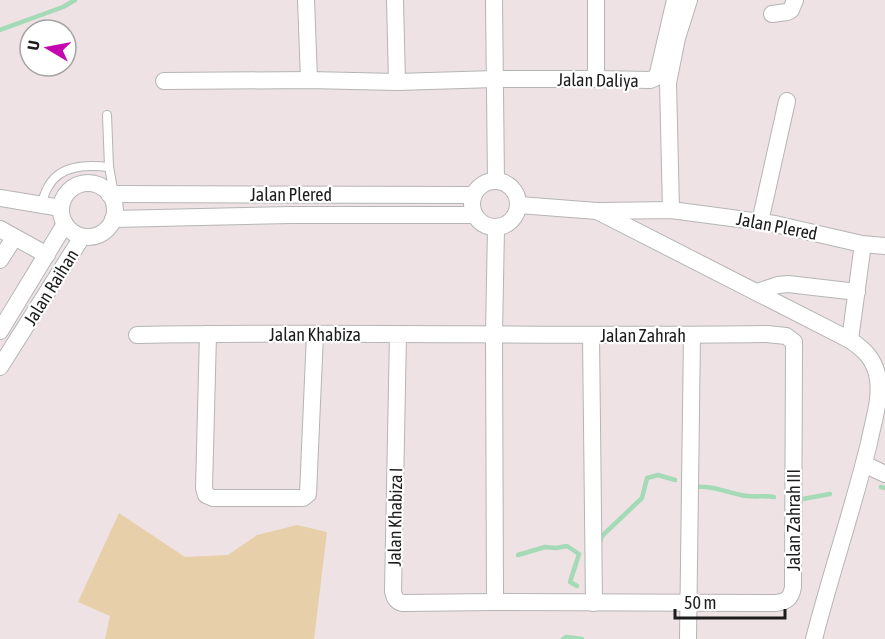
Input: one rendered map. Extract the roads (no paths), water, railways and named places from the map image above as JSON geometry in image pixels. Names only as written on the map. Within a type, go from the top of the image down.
[{"type":"street","points":[[306,0],[309,80]]},
{"type":"street","points":[[395,0],[397,82]]},
{"type":"street","points":[[494,0],[496,181]]},
{"type":"street","points":[[596,0],[596,79]]},
{"type":"street","name":"Jalan Daliya","points":[[164,81],[650,80],[655,78],[661,64],[675,0]]},
{"type":"street","points":[[671,210],[669,84],[677,38],[689,0]]},
{"type":"street","points":[[772,14],[791,10],[795,0]]},
{"type":"street","points":[[760,222],[787,101]]},
{"type":"street","points":[[487,182],[505,183],[517,196],[519,205],[517,214],[503,227],[486,226],[474,215],[471,205],[474,195],[479,187],[487,182]]},
{"type":"street","points":[[91,183],[101,186],[112,194],[115,210],[113,219],[101,234],[82,237],[72,232],[63,216],[64,198],[71,189],[80,184],[91,183]]},
{"type":"street","name":"Jalan Plered","points":[[112,194],[474,195]]},
{"type":"street","points":[[290,194],[291,215]]},
{"type":"street","points":[[0,198],[41,205],[63,216]]},
{"type":"street","name":"Jalan Plered","points":[[519,205],[597,211],[671,210],[775,224],[862,244],[885,246]]},
{"type":"street","points":[[597,211],[850,340],[872,358],[879,381],[878,399],[864,464],[814,639]]},
{"type":"street","points":[[113,219],[291,215],[474,215]]},
{"type":"street","name":"Jalan Raihan","points":[[0,332],[47,255],[63,216]]},
{"type":"street","points":[[495,228],[495,602],[687,603]]},
{"type":"street","points":[[0,260],[7,233],[47,255]]},
{"type":"street","name":"Jalan Raihan","points":[[0,367],[82,237]]},
{"type":"street","points":[[850,340],[862,251]]},
{"type":"street","points":[[757,292],[788,284],[857,292]]},
{"type":"street","points":[[208,334],[204,488],[206,495],[213,498],[303,498],[308,494],[315,334]]},
{"type":"street","name":"Jalan Khabiza I","points":[[398,334],[394,596],[403,603],[495,602]]},
{"type":"street","name":"Jalan Khabiza","points":[[137,335],[494,334]]},
{"type":"street","name":"Jalan Zahrah","points":[[494,334],[782,334],[790,338]]},
{"type":"street","points":[[591,335],[594,603]]},
{"type":"street","points":[[688,639],[692,335]]},
{"type":"street","name":"Jalan Zahrah III","points":[[687,603],[781,603],[792,594],[795,350],[794,342],[790,338]]},
{"type":"street","points":[[864,464],[885,474]]},
{"type":"lane","points":[[107,115],[112,194]]},
{"type":"lane","points":[[41,205],[51,182],[63,172],[79,166],[109,167]]},
{"type":"waterway","points":[[0,30],[63,7],[75,0]]},
{"type":"waterway","points":[[600,542],[602,536],[642,498],[647,478],[658,475],[675,480]]},
{"type":"waterway","points":[[694,487],[712,488],[745,496],[774,497]]},
{"type":"waterway","points":[[881,487],[885,488]]},
{"type":"waterway","points":[[797,500],[830,494]]},
{"type":"waterway","points":[[518,555],[545,547],[567,546],[579,554],[570,582],[577,586]]},
{"type":"waterway","points":[[563,639],[566,637],[582,639]]}]
